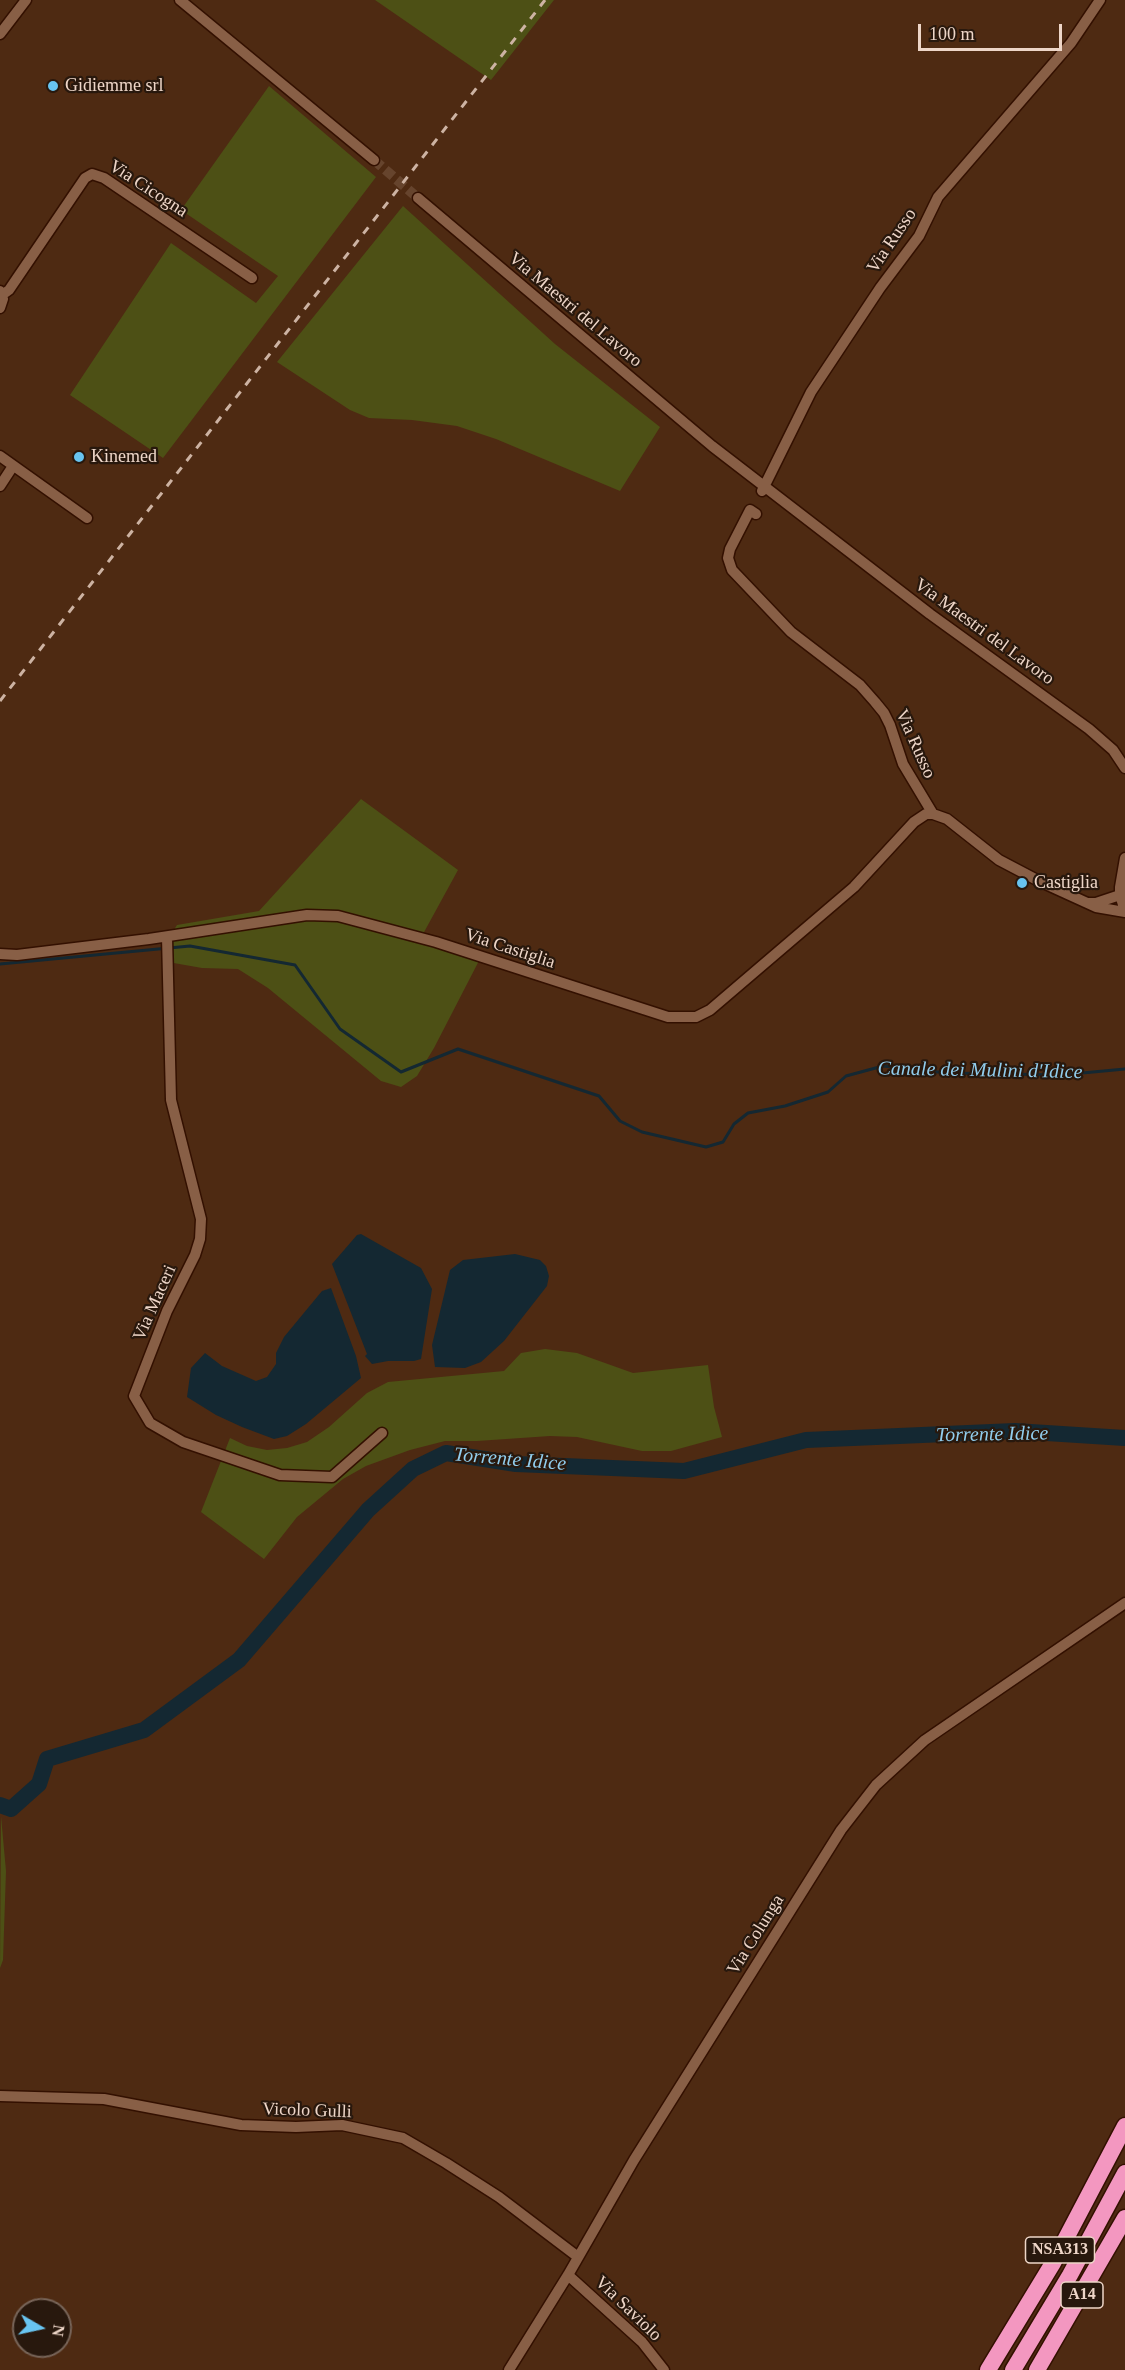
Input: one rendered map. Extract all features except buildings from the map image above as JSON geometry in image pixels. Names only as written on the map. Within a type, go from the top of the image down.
[{"type":"highway","name":"NSA313","points":[[988,2370],[1053,2263],[1125,2126]]},
{"type":"highway","name":"A14","points":[[1013,2370],[1076,2265],[1125,2173]]},
{"type":"highway","name":"A14","points":[[1037,2370],[1125,2218]]},
{"type":"street","points":[[0,34],[26,0]]},
{"type":"street","points":[[180,0],[374,160]]},
{"type":"street","name":"Via Russo","points":[[763,489],[811,392],[880,288],[919,236],[938,197],[1071,43],[1100,0]]},
{"type":"street","name":"Via Cicogna","points":[[0,308],[3,303],[1,293],[9,290],[85,178],[92,174],[104,178],[252,278]]},
{"type":"street","name":"Via Maestri del Lavoro","points":[[418,198],[763,489],[1089,729],[1113,750],[1125,768]]},
{"type":"street","points":[[0,456],[87,518]]},
{"type":"street","points":[[0,486],[14,466]]},
{"type":"street","name":"Via Russo","points":[[756,514],[750,510],[730,549],[728,558],[732,570],[791,632],[860,685],[884,712],[903,764],[933,813],[947,819],[1012,867],[1089,903],[1125,912]]},
{"type":"street","name":"Via Castiglia","points":[[0,954],[17,955],[167,944],[307,915],[338,916],[436,942],[668,1017],[696,1017],[710,1010],[854,887],[914,822],[926,814],[933,813]]},
{"type":"street","points":[[1089,903],[1120,895],[1125,858]]},
{"type":"street","name":"Via Russo","points":[[1120,895],[1125,912]]},
{"type":"street","name":"Via Maceri","points":[[167,944],[171,1100],[201,1219],[200,1239],[167,1311],[134,1396],[150,1423],[175,1437],[280,1475],[332,1477],[382,1433]]},
{"type":"street","name":"Via Colunga","points":[[509,2370],[568,2275],[634,2160],[841,1830],[876,1785],[925,1740],[1125,1603]]},
{"type":"street","name":"Vicolo Gulli","points":[[0,2096],[104,2099],[241,2125],[296,2127],[342,2125],[403,2138],[499,2197],[578,2257]]},
{"type":"street","name":"Via Saviolo","points":[[568,2275],[642,2342],[664,2370]]},
{"type":"shaded area","points":[[375,0],[554,0],[491,80]]},
{"type":"shaded area","points":[[269,86],[376,177],[163,458],[70,395],[171,243],[256,303],[278,276],[181,210]]},
{"type":"shaded area","points":[[403,206],[555,344],[660,427],[620,491],[496,439],[457,426],[412,420],[369,418],[350,410],[277,362]]},
{"type":"shaded area","points":[[361,799],[458,870],[423,934],[483,953],[417,1076],[401,1087],[381,1081],[268,988],[238,969],[202,968],[168,962],[166,942],[177,925],[259,911]]},
{"type":"shaded area","points":[[545,1349],[577,1353],[633,1373],[708,1365],[714,1407],[722,1437],[671,1451],[642,1451],[577,1437],[550,1436],[445,1441],[410,1450],[366,1466],[343,1479],[297,1517],[264,1559],[201,1512],[230,1438],[247,1446],[267,1450],[287,1448],[307,1442],[329,1427],[367,1393],[388,1382],[504,1371],[521,1353]]},
{"type":"shaded area","points":[[1,1816],[6,1871],[3,1960],[0,1968]]},
{"type":"water","points":[[361,1234],[421,1268],[432,1289],[421,1359],[372,1364],[365,1356],[367,1354],[332,1264],[357,1235]]},
{"type":"water","points":[[515,1254],[540,1260],[546,1266],[549,1276],[547,1286],[504,1341],[481,1362],[465,1368],[435,1367],[432,1345],[450,1270],[463,1260]]},
{"type":"water","points":[[331,1288],[356,1356],[361,1378],[306,1424],[287,1436],[274,1439],[216,1415],[187,1397],[191,1368],[205,1353],[222,1366],[256,1381],[267,1377],[276,1364],[276,1353],[284,1337],[322,1291]]},
{"type":"waterway","name":"Canale dei Mulini d'Idice","points":[[0,964],[190,946],[295,965],[340,1029],[401,1072],[458,1049],[599,1096],[620,1121],[642,1132],[706,1147],[723,1142],[734,1124],[748,1113],[785,1106],[828,1092],[846,1076],[883,1066],[947,1073],[1061,1075],[1125,1069]]},
{"type":"waterway","name":"Torrente Idice","points":[[0,1805],[11,1809],[39,1784],[47,1759],[144,1730],[239,1660],[368,1510],[413,1469],[446,1453],[516,1464],[684,1471],[806,1440],[1015,1431],[1125,1438]]},
{"type":"tunnel","points":[[374,160],[418,198]]},
{"type":"railway","points":[[0,701],[545,0]]},
{"type":"place","name":"Gidiemme srl","points":[[53,86]]},
{"type":"place","name":"Kinemed","points":[[79,457]]},
{"type":"place","name":"Castiglia","points":[[1022,883]]}]
